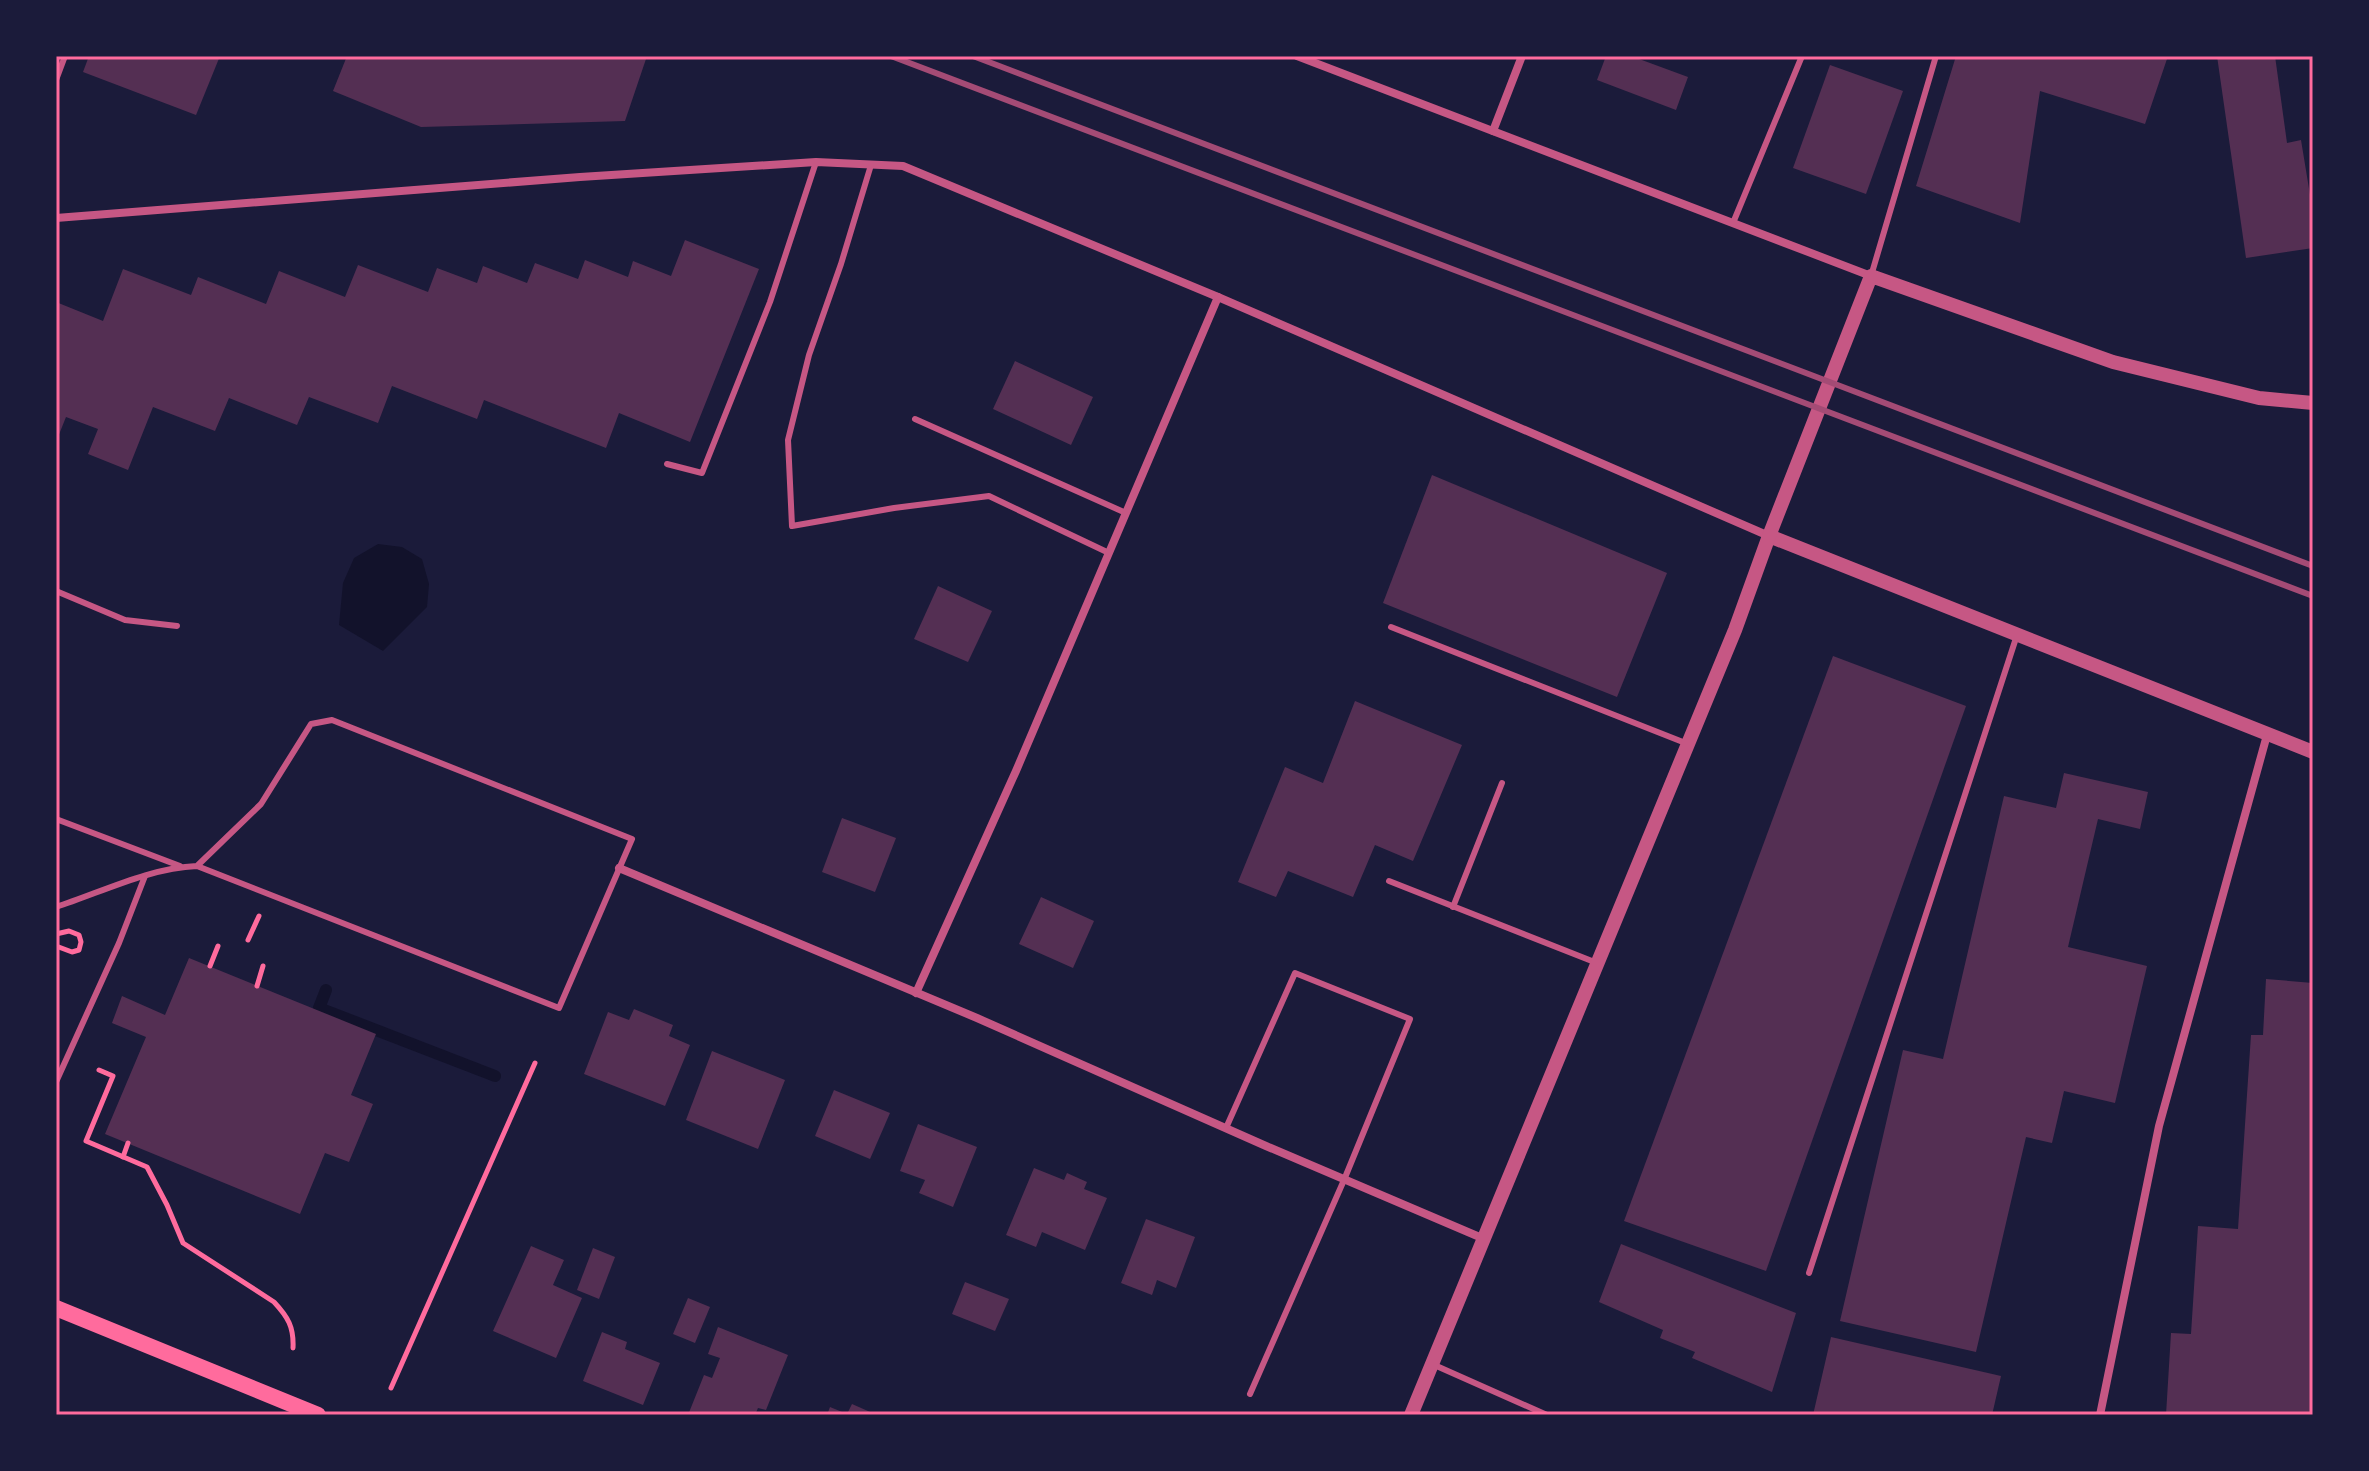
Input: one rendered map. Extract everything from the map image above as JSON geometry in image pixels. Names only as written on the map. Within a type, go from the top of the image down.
[{"type":"main road","points":[[56,1308],[318,1415]]},
{"type":"street","points":[[1297,56],[1871,276],[2113,362],[2259,398],[2313,403]]},
{"type":"street","points":[[1493,131],[1522,56]]},
{"type":"street","points":[[56,218],[816,162],[903,166],[1218,297],[1769,536],[2313,752]]},
{"type":"street","points":[[1411,1415],[1735,630],[1871,276]]},
{"type":"street","points":[[916,993],[1016,771],[1218,297]]},
{"type":"street","points":[[2100,1415],[2159,1126],[2267,735]]},
{"type":"street","points":[[619,868],[1482,1238]]},
{"type":"lane","points":[[56,80],[65,56]]},
{"type":"lane","points":[[1733,223],[1802,56]]},
{"type":"lane","points":[[1871,276],[1936,56]]},
{"type":"lane","points":[[667,464],[702,473],[770,302],[816,162]]},
{"type":"lane","points":[[871,165],[809,355],[788,440],[792,526],[894,508],[989,496],[1109,553]]},
{"type":"lane","points":[[915,419],[1126,513]]},
{"type":"lane","points":[[56,591],[125,620],[177,626]]},
{"type":"lane","points":[[1391,627],[1688,744]]},
{"type":"lane","points":[[1809,1273],[2017,635]]},
{"type":"lane","points":[[56,907],[145,875],[181,866],[197,866],[559,1008],[632,839],[332,720],[311,724],[261,804],[197,866]]},
{"type":"lane","points":[[1453,907],[1502,783]]},
{"type":"lane","points":[[56,819],[181,866]]},
{"type":"lane","points":[[56,1082],[119,943],[145,875]]},
{"type":"lane","points":[[1389,881],[1597,963]]},
{"type":"lane","points":[[1226,1128],[1295,973],[1410,1019],[1344,1180],[1250,1394]]},
{"type":"lane","points":[[1432,1364],[1547,1415]]},
{"type":"path","points":[[248,940],[262,909]]},
{"type":"path","points":[[56,934],[69,931],[79,935],[81,942],[79,950],[72,952],[56,946]]},
{"type":"path","points":[[210,966],[218,946]]},
{"type":"path","points":[[257,986],[263,966]]},
{"type":"path","points":[[391,1388],[535,1063]]},
{"type":"path","points":[[99,1070],[113,1076],[86,1141],[147,1167],[183,1243],[274,1302],[294,1330],[293,1348]]},
{"type":"path","points":[[123,1157],[128,1143]]},
{"type":"shaded area","points":[[378,544],[402,547],[422,559],[429,584],[427,607],[383,651],[339,625],[343,583],[354,558]]},
{"type":"building","points":[[89,56],[220,56],[196,115],[83,72]]},
{"type":"building","points":[[347,56],[647,56],[625,121],[421,127],[333,91]]},
{"type":"building","points":[[1606,56],[1631,56],[1688,77],[1676,110],[1597,80]]},
{"type":"building","points":[[1956,56],[2168,56],[2145,124],[2040,91],[2020,223],[1916,186]]},
{"type":"building","points":[[2217,56],[2275,56],[2287,143],[2301,140],[2313,213],[2313,248],[2246,258]]},
{"type":"building","points":[[1830,65],[1903,91],[1866,194],[1793,168]]},
{"type":"building","points":[[685,240],[759,269],[690,442],[619,413],[606,448],[484,400],[477,419],[392,386],[378,423],[309,397],[297,425],[229,398],[215,431],[153,407],[128,470],[88,454],[98,429],[66,417],[56,442],[56,302],[103,321],[123,269],[191,295],[198,277],[266,304],[279,271],[345,297],[358,265],[428,292],[437,268],[477,283],[483,266],[527,283],[535,263],[578,279],[585,260],[628,277],[633,261],[671,276]]},
{"type":"building","points":[[1015,361],[1093,397],[1071,445],[993,409]]},
{"type":"building","points":[[1432,475],[1667,573],[1617,697],[1383,603]]},
{"type":"building","points":[[938,586],[992,611],[968,662],[914,639]]},
{"type":"building","points":[[1833,656],[1966,706],[1766,1271],[1624,1221]]},
{"type":"building","points":[[1355,701],[1462,745],[1413,861],[1375,845],[1353,897],[1288,871],[1276,897],[1238,882],[1285,767],[1323,783]]},
{"type":"building","points":[[2064,773],[2148,792],[2140,829],[2098,819],[2068,947],[2147,966],[2115,1103],[2064,1091],[2052,1143],[2026,1137],[1976,1352],[1840,1321],[1903,1050],[1943,1059],[2004,796],[2056,808]]},
{"type":"building","points":[[842,818],[896,838],[875,892],[822,872]]},
{"type":"building","points":[[1041,897],[1094,921],[1073,968],[1019,944]]},
{"type":"building","points":[[189,958],[376,1034],[351,1095],[373,1104],[349,1162],[325,1153],[300,1214],[105,1134],[146,1037],[112,1023],[122,996],[165,1015]]},
{"type":"building","points":[[2266,979],[2313,983],[2313,1415],[2166,1415],[2171,1333],[2191,1334],[2198,1226],[2238,1229],[2251,1035],[2263,1035]]},
{"type":"building","points":[[634,1009],[673,1025],[669,1036],[690,1045],[665,1106],[584,1074],[608,1012],[629,1020]]},
{"type":"building","points":[[712,1051],[785,1080],[758,1149],[686,1120]]},
{"type":"building","points":[[834,1090],[890,1113],[870,1159],[815,1136]]},
{"type":"building","points":[[918,1124],[977,1147],[953,1207],[919,1193],[925,1180],[900,1171]]},
{"type":"building","points":[[1034,1168],[1064,1180],[1067,1173],[1087,1182],[1084,1189],[1107,1198],[1085,1250],[1042,1232],[1036,1247],[1006,1235]]},
{"type":"building","points":[[1146,1219],[1195,1237],[1176,1288],[1157,1280],[1152,1295],[1121,1283]]},
{"type":"building","points":[[1621,1244],[1796,1313],[1772,1392],[1692,1358],[1695,1352],[1660,1338],[1663,1330],[1599,1302]]},
{"type":"building","points":[[531,1246],[564,1260],[553,1285],[582,1298],[556,1358],[493,1331]]},
{"type":"building","points":[[593,1248],[615,1257],[599,1299],[577,1290]]},
{"type":"building","points":[[965,1282],[1009,1299],[995,1331],[952,1314]]},
{"type":"building","points":[[688,1298],[710,1307],[695,1343],[673,1334]]},
{"type":"building","points":[[718,1327],[788,1355],[766,1410],[758,1408],[755,1415],[688,1415],[704,1375],[712,1378],[720,1358],[708,1354]]},
{"type":"building","points":[[602,1332],[627,1342],[625,1349],[660,1363],[643,1405],[583,1381]]},
{"type":"building","points":[[1831,1337],[2001,1376],[1992,1415],[1813,1415]]},
{"type":"building","points":[[852,1404],[877,1415],[827,1415],[830,1407],[847,1414]]},
{"type":"waterway","points":[[326,990],[319,1008],[495,1076]]},
{"type":"railway","points":[[891,56],[2313,596]]},
{"type":"railway","points":[[973,56],[2313,566]]}]
